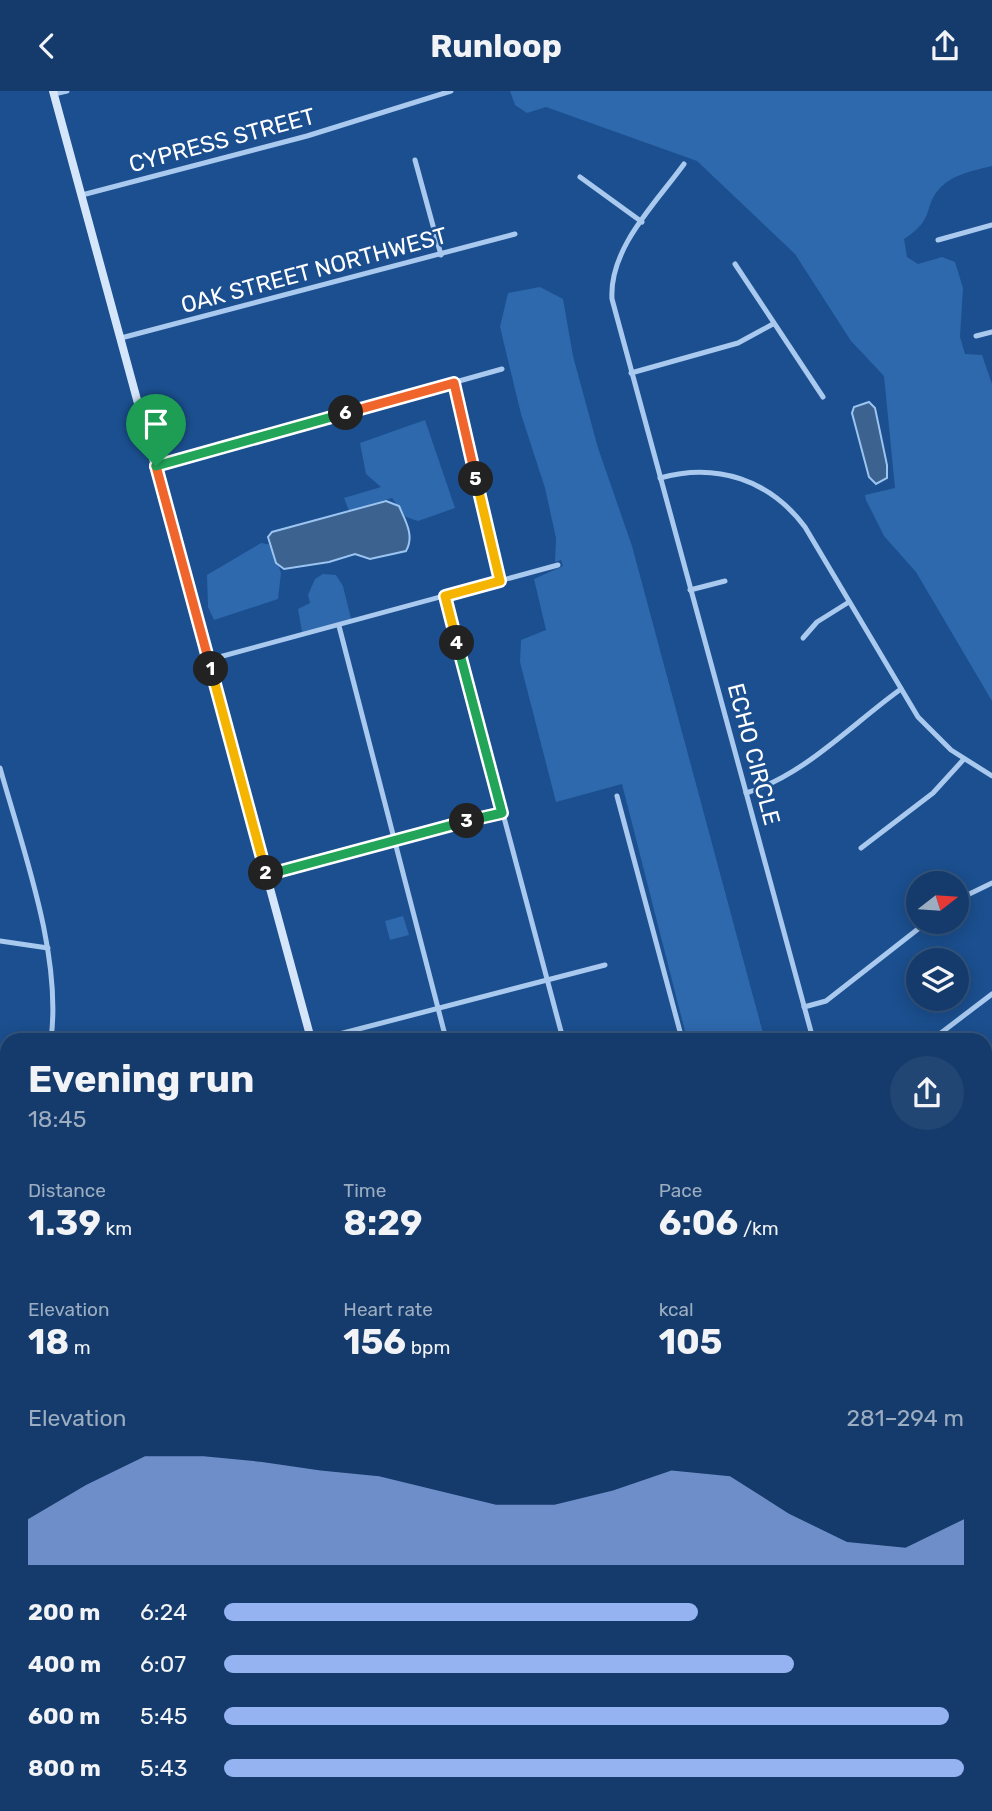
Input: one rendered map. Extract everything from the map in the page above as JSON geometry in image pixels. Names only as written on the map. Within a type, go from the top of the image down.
[{"type":"street","points":[[67,91],[54,93],[309,1033]]},
{"type":"street","name":"CYPRESS STREET","points":[[82,195],[307,136],[451,91]]},
{"type":"street","points":[[415,160],[441,255]]},
{"type":"street","name":"ECHO CIRCLE","points":[[684,164],[620,255],[612,281],[614,311],[811,1033]]},
{"type":"street","points":[[579,177],[642,222]]},
{"type":"street","points":[[938,240],[992,225]]},
{"type":"street","name":"OAK STREET NORTHWEST","points":[[121,338],[515,234]]},
{"type":"street","points":[[735,264],[823,397]]},
{"type":"street","points":[[631,373],[737,343],[773,324]]},
{"type":"street","points":[[976,336],[992,332]]},
{"type":"street","points":[[156,466],[502,369]]},
{"type":"street","points":[[454,383],[500,581]]},
{"type":"street","points":[[660,478],[685,473],[722,473],[745,479],[776,496],[806,527],[901,689],[928,729],[964,759],[992,776]]},
{"type":"street","points":[[208,660],[558,565]]},
{"type":"street","points":[[690,590],[725,581]]},
{"type":"street","points":[[445,596],[561,1033]]},
{"type":"street","points":[[803,638],[817,622],[849,602]]},
{"type":"street","points":[[339,626],[445,1033]]},
{"type":"street","points":[[746,793],[782,779],[901,689]]},
{"type":"street","points":[[862,848],[933,793],[964,759]]},
{"type":"street","points":[[0,768],[48,948],[55,992],[52,1033]]},
{"type":"street","points":[[617,796],[680,1033]]},
{"type":"street","points":[[266,875],[502,813]]},
{"type":"street","points":[[970,894],[992,883]]},
{"type":"street","points":[[804,1007],[826,1001],[910,935]]},
{"type":"street","points":[[0,941],[48,948]]},
{"type":"street","points":[[345,1033],[605,965]]},
{"type":"street","points":[[941,1033],[992,994]]},
{"type":"shaded area","points":[[510,91],[992,91],[992,166],[965,173],[941,187],[921,225],[904,239],[907,257],[918,264],[942,257],[955,262],[963,288],[960,337],[965,354],[982,355],[992,384],[992,701],[916,572],[884,536],[866,500],[865,495],[895,488],[884,376],[851,341],[795,254],[697,161],[546,107],[527,113],[515,105]]},
{"type":"shaded area","points":[[540,287],[563,299],[573,356],[598,448],[632,546],[763,1033],[685,1033],[622,784],[556,802],[520,662],[521,640],[546,630],[534,579],[563,566],[561,560],[555,562],[556,538],[545,488],[521,414],[500,327],[508,293]]},
{"type":"shaded area","points":[[869,402],[875,408],[887,465],[887,478],[876,484],[869,477],[852,413],[854,407]]},
{"type":"shaded area","points":[[425,420],[455,508],[418,521],[406,517],[392,498],[349,511],[344,498],[381,487],[366,474],[360,443]]},
{"type":"shaded area","points":[[386,501],[399,506],[406,522],[410,540],[406,551],[370,559],[355,554],[329,562],[284,569],[276,563],[268,537],[272,532]]},
{"type":"shaded area","points":[[261,543],[272,545],[281,573],[278,599],[214,620],[208,607],[207,575]]},
{"type":"shaded area","points":[[323,574],[336,575],[343,586],[351,619],[302,632],[298,609],[310,603],[308,595],[315,579]]},
{"type":"shaded area","points":[[403,916],[409,935],[390,940],[385,921]]},
{"type":"route","points":[[454,383],[500,581],[445,596],[502,813],[266,875],[156,466],[454,383]]}]
